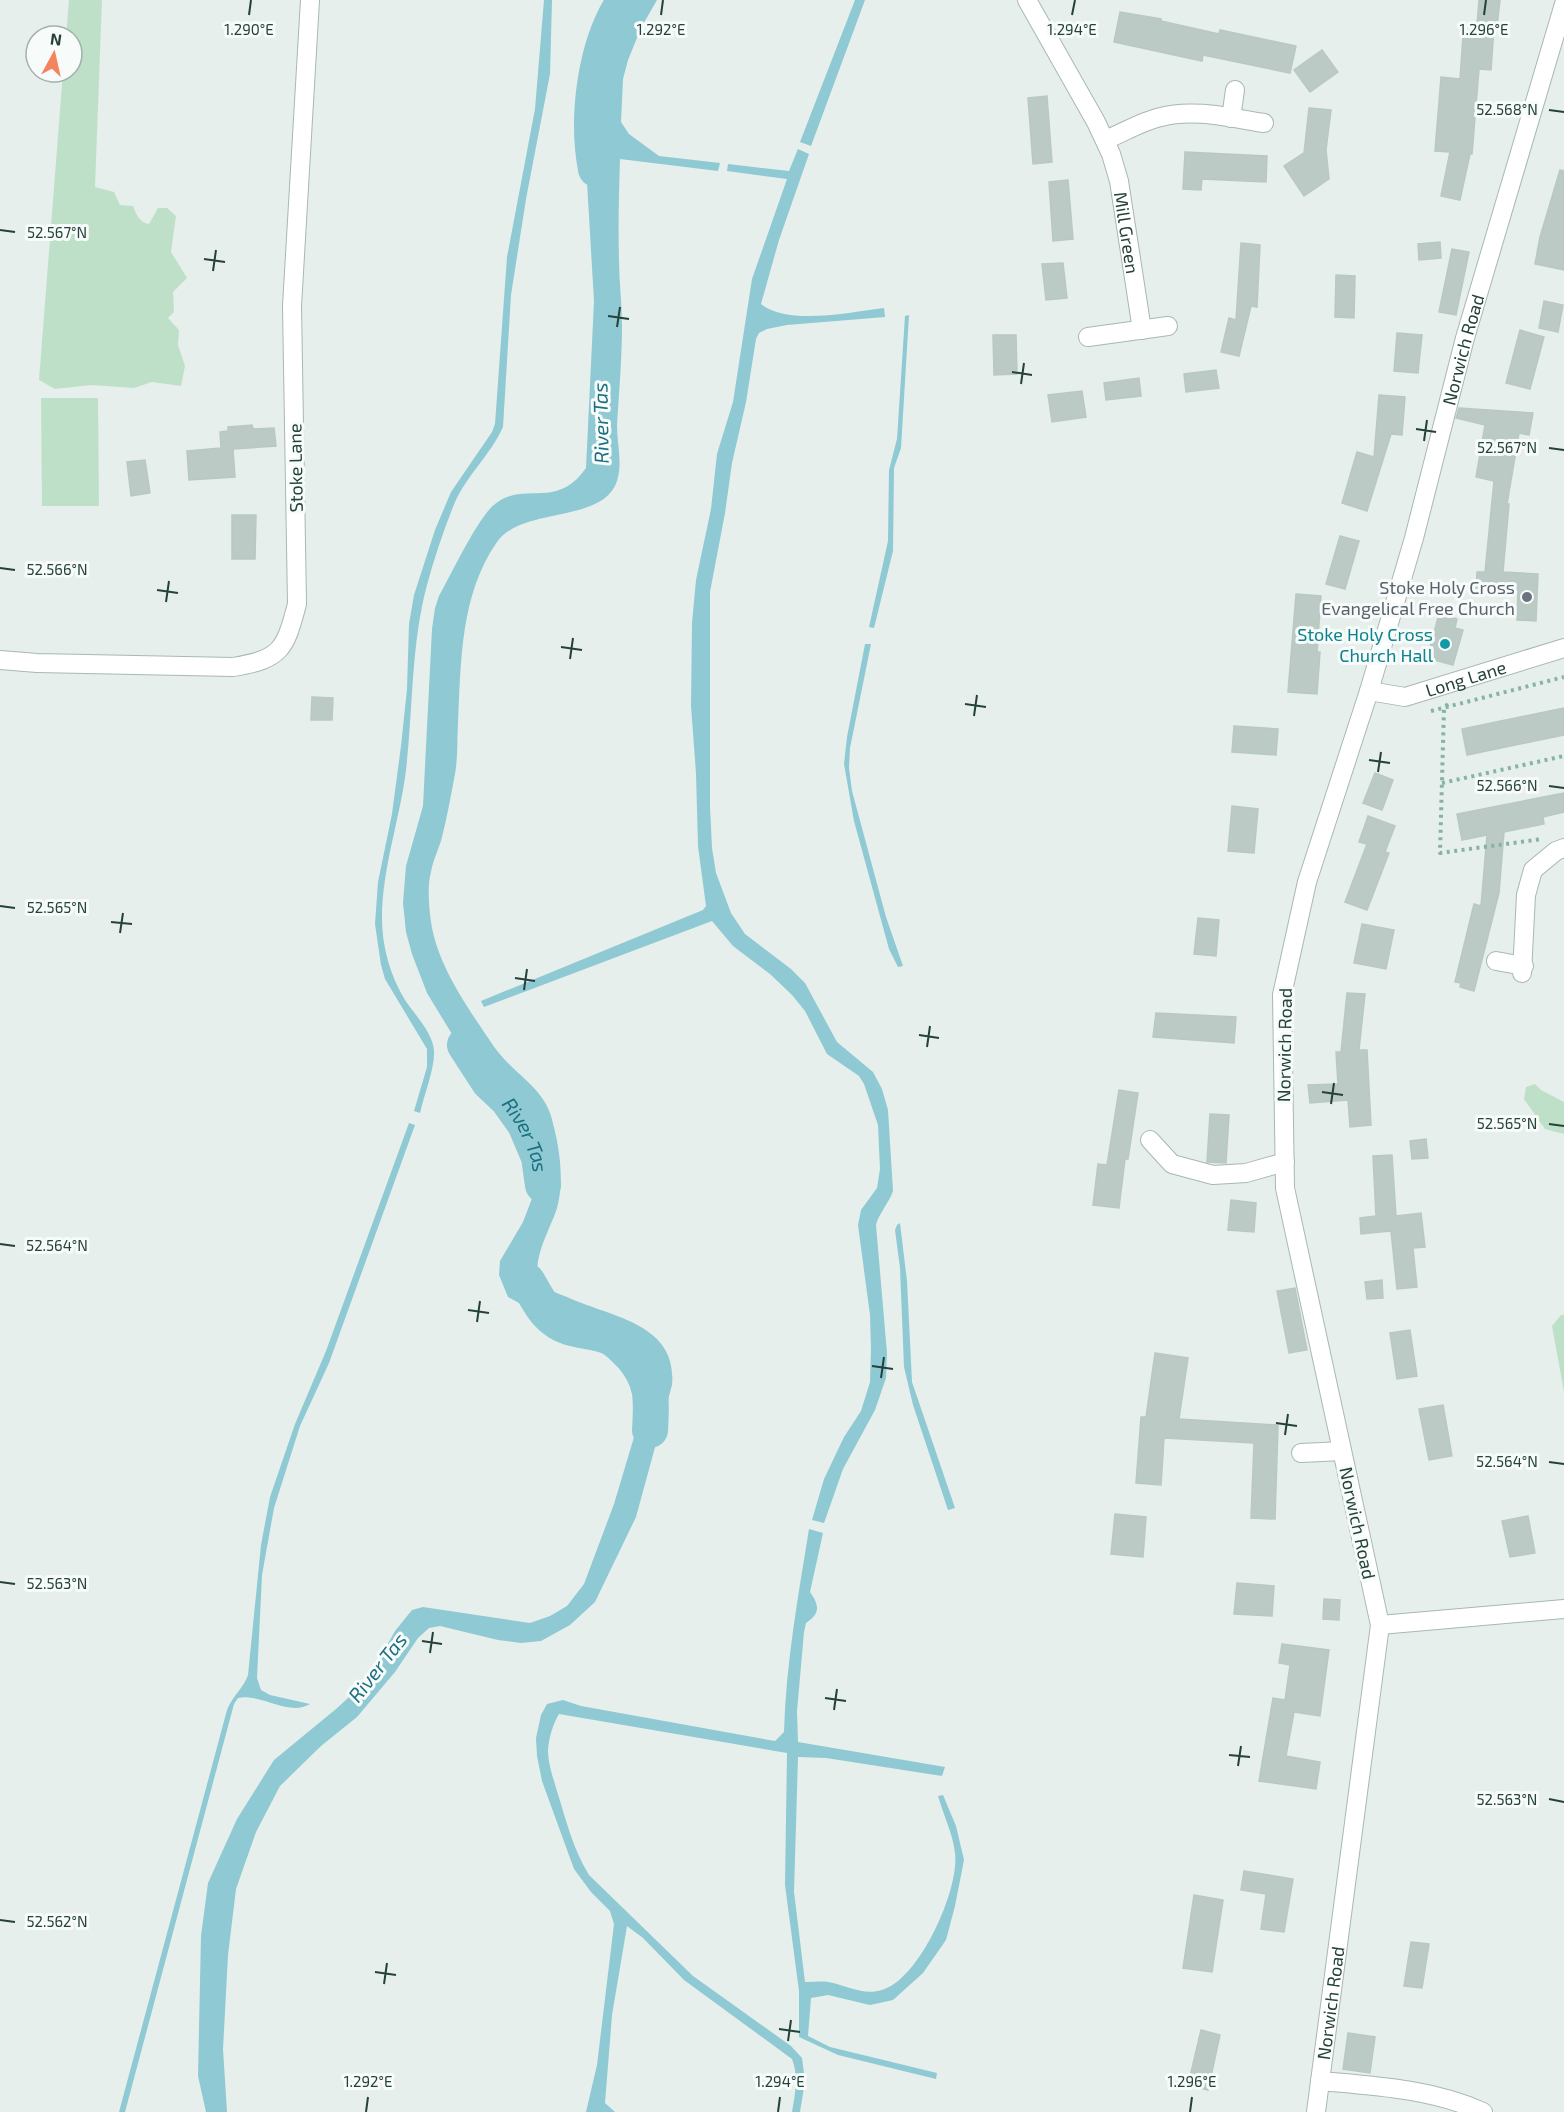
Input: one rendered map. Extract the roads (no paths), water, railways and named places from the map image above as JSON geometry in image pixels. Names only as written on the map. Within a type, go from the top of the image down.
[{"type":"street","name":"Stoke Lane","points":[[0,660],[37,663],[233,667],[256,663],[274,655],[288,637],[297,604],[292,306],[310,0]]},
{"type":"street","name":"Mill Green","points":[[1027,0],[1111,154],[1119,181],[1142,330]]},
{"type":"street","name":"Norwich Road","points":[[1316,2112],[1380,1625],[1285,1188],[1282,994],[1306,882],[1369,691],[1414,538],[1465,338],[1564,4]]},
{"type":"street","points":[[1230,118],[1235,90]]},
{"type":"street","points":[[1104,140],[1160,117],[1196,114],[1264,123]]},
{"type":"street","points":[[1088,337],[1168,326]]},
{"type":"street","name":"Long Lane","points":[[1369,691],[1405,697],[1564,648]]},
{"type":"street","points":[[1496,961],[1523,969],[1526,895],[1533,870],[1560,850]]},
{"type":"street","points":[[1150,1140],[1172,1164],[1213,1175],[1246,1173],[1285,1162]]},
{"type":"street","points":[[1301,1453],[1342,1451]]},
{"type":"street","points":[[1380,1625],[1564,1609]]},
{"type":"street","points":[[1320,2081],[1393,2088],[1447,2098],[1483,2112]]},
{"type":"water","points":[[544,0],[552,0],[550,74],[526,199],[511,295],[503,427],[498,438],[458,496],[442,536],[427,585],[415,654],[406,770],[385,881],[383,940],[391,971],[405,1000],[427,1031],[433,1044],[433,1065],[420,1113],[414,1111],[427,1067],[427,1049],[385,979],[375,924],[378,882],[392,814],[401,746],[407,689],[409,624],[414,595],[435,530],[451,492],[492,432],[495,424],[507,257],[535,109]]},
{"type":"water","points":[[628,0],[657,0],[641,28],[628,60],[623,79],[621,122],[629,134],[659,156],[720,163],[718,171],[620,159],[619,276],[622,325],[617,426],[618,477],[611,492],[599,502],[582,509],[525,523],[509,531],[497,542],[485,562],[469,606],[460,676],[456,768],[444,829],[433,863],[429,897],[434,937],[451,980],[494,1047],[538,1093],[548,1107],[551,1116],[559,1150],[561,1185],[557,1208],[539,1257],[538,1275],[542,1283],[553,1292],[621,1317],[653,1335],[664,1348],[671,1364],[672,1385],[636,1517],[595,1602],[570,1625],[541,1641],[521,1643],[440,1626],[429,1628],[418,1638],[395,1672],[357,1717],[321,1746],[280,1786],[256,1832],[236,1889],[228,1955],[223,2049],[227,2112],[206,2112],[198,2076],[201,1936],[208,1883],[237,1819],[274,1760],[360,1687],[375,1667],[395,1631],[412,1610],[423,1607],[530,1623],[550,1616],[567,1606],[584,1584],[614,1504],[649,1387],[649,1369],[637,1351],[624,1343],[577,1329],[536,1312],[508,1297],[499,1275],[500,1261],[523,1222],[536,1188],[536,1161],[528,1125],[518,1109],[485,1079],[458,1044],[427,993],[406,932],[403,903],[406,866],[423,806],[432,629],[439,596],[473,533],[495,504],[506,497],[518,494],[552,492],[563,488],[575,481],[586,468],[594,301],[586,165],[598,90],[614,29]]},
{"type":"water","points":[[855,0],[865,0],[811,146],[800,142]]},
{"type":"water","points":[[798,149],[809,154],[779,240],[761,304],[772,311],[803,316],[884,308],[885,317],[787,325],[767,329],[759,333],[756,339],[710,592],[710,806],[716,873],[731,913],[745,934],[791,969],[805,983],[837,1042],[873,1072],[882,1089],[888,1110],[893,1191],[876,1225],[887,1353],[886,1378],[875,1410],[843,1469],[824,1523],[812,1520],[824,1479],[844,1437],[861,1411],[870,1382],[870,1315],[858,1225],[861,1210],[877,1188],[880,1169],[878,1125],[859,1076],[827,1054],[805,1011],[792,995],[770,974],[733,946],[712,921],[484,1007],[481,1001],[703,910],[706,906],[698,846],[691,706],[692,623],[696,580],[711,509],[717,454],[733,402],[752,279],[787,179],[727,171],[728,164],[789,171]]},
{"type":"water","points":[[909,315],[901,448],[894,468],[893,551],[874,628],[869,627],[888,541],[889,470],[897,439],[905,316]]},
{"type":"water","points":[[865,644],[871,644],[850,748],[849,768],[852,791],[886,917],[903,966],[898,967],[889,949],[854,821],[844,764]]},
{"type":"water","points":[[409,1123],[415,1125],[329,1363],[300,1426],[274,1508],[262,1575],[257,1678],[261,1690],[270,1695],[310,1704],[293,1708],[247,1697],[238,1698],[234,1704],[125,2112],[119,2112],[227,1710],[248,1675],[261,1545],[270,1497],[295,1424],[326,1351]]},
{"type":"water","points":[[900,1223],[907,1281],[912,1382],[955,1508],[948,1510],[913,1405],[904,1367],[900,1268],[895,1230]]},
{"type":"water","points":[[809,1529],[823,1533],[810,1592],[817,1609],[814,1616],[806,1623],[804,1632],[797,1711],[798,1742],[945,1767],[942,1776],[826,1758],[798,1757],[794,1892],[805,1982],[828,1982],[875,1992],[896,1983],[923,1952],[944,1910],[955,1869],[954,1846],[938,1796],[943,1795],[956,1826],[964,1860],[946,1940],[923,1973],[893,2000],[870,2005],[828,1995],[811,1998],[808,2036],[830,2047],[937,2073],[936,2079],[838,2055],[799,2037],[799,1991],[785,1885],[787,1753],[559,1714],[549,1740],[550,1765],[570,1834],[589,1875],[693,1976],[791,2046],[802,2058],[805,2081],[800,2112],[792,2112],[796,2079],[792,2059],[684,1980],[643,1938],[627,1926],[612,2015],[605,2103],[615,2112],[586,2112],[597,2065],[614,1924],[610,1911],[591,1892],[574,1869],[542,1781],[536,1738],[541,1715],[547,1704],[563,1700],[581,1706],[775,1741],[784,1732],[790,1655]]},
{"type":"waterway","name":"River Tas","points":[[596,169],[592,127],[595,82],[606,38],[625,0]]},
{"type":"waterway","name":"River Tas","points":[[465,1045],[489,1082],[508,1100],[525,1124],[539,1157],[543,1185]]},
{"type":"waterway","name":"River Tas","points":[[527,1281],[542,1306],[554,1319],[566,1326],[610,1337],[632,1356],[644,1374],[650,1391],[650,1430]]},
{"type":"place","name":"Stoke Holy Cross Evangelical Free Church","points":[[1527,597]]},
{"type":"place","name":"Stoke Holy Cross Church Hall","points":[[1445,644]]}]
